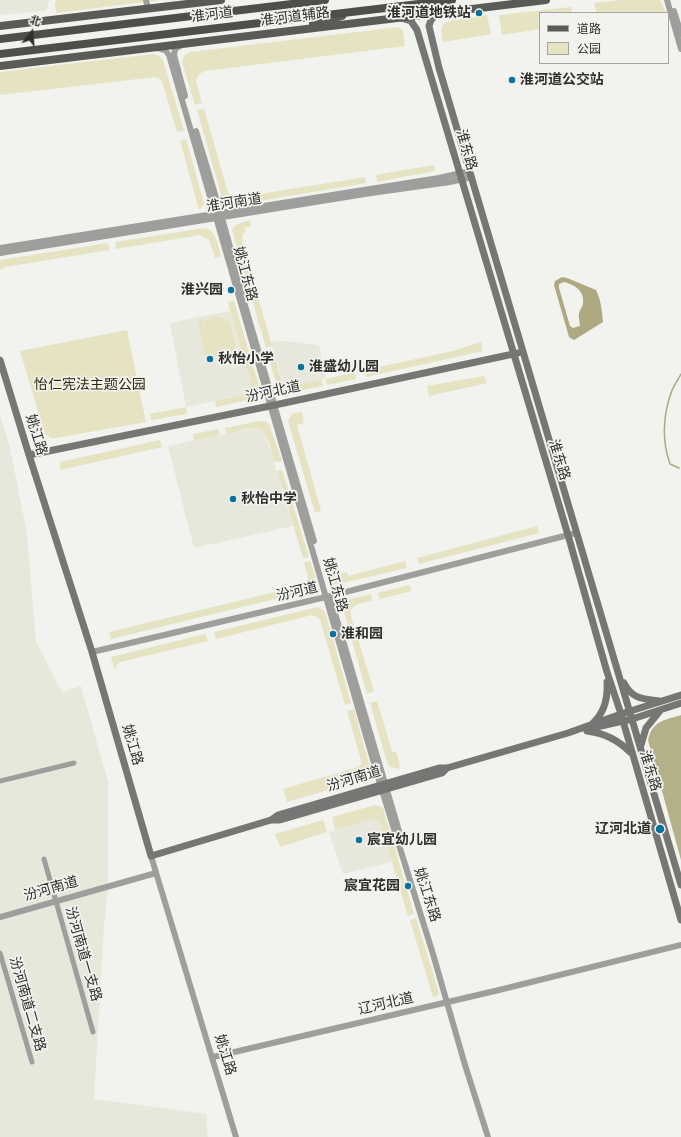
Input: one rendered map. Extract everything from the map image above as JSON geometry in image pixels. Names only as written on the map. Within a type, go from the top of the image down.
[{"type":"highway","name":"淮河道","points":[[0,39],[325,0]]},
{"type":"highway","name":"淮河道","points":[[0,54],[452,0]]},
{"type":"main road","points":[[0,26],[148,9],[160,4],[221,0]]},
{"type":"main road","name":"淮河道辅路","points":[[0,66],[546,0]]},
{"type":"main road","points":[[287,31],[364,10]]},
{"type":"main road","name":"淮东路","points":[[438,13],[431,20],[429,30],[681,885]]},
{"type":"main road","name":"淮东路","points":[[400,18],[411,21],[417,30],[568,535],[606,672],[623,722],[681,920]]},
{"type":"main road","name":"汾河北道","points":[[29,455],[272,406],[523,352]]},
{"type":"main road","name":"姚江路","points":[[0,360],[92,652],[150,856]]},
{"type":"main road","points":[[590,725],[599,716],[606,704],[608,687],[606,672]]},
{"type":"main road","points":[[619,674],[632,695],[644,699],[661,701]]},
{"type":"main road","name":"汾河南道","points":[[150,856],[271,820],[278,815],[383,787],[440,768],[447,768],[568,733],[620,714],[681,695]]},
{"type":"main road","name":"汾河南道","points":[[568,733],[623,722],[681,703]]},
{"type":"main road","points":[[640,748],[646,728],[657,714],[664,709]]},
{"type":"main road","points":[[581,731],[594,732],[608,736],[622,744],[631,753]]},
{"type":"street","points":[[146,0],[148,9]]},
{"type":"street","points":[[667,0],[681,49]]},
{"type":"street","points":[[671,0],[681,34]]},
{"type":"street","name":"姚江东路","points":[[184,44],[175,49],[174,55],[272,406],[433,954],[492,1137]]},
{"type":"street","name":"姚江东路","points":[[154,47],[166,50],[169,55],[219,215]]},
{"type":"street","name":"淮河南道","points":[[0,248],[461,177],[471,174]]},
{"type":"street","name":"淮河南道","points":[[0,253],[219,215]]},
{"type":"street","name":"汾河道","points":[[92,652],[328,597],[576,532]]},
{"type":"street","points":[[0,781],[74,763]]},
{"type":"street","name":"姚江路","points":[[150,856],[213,1057],[236,1137]]},
{"type":"street","name":"汾河南道一支路","points":[[44,859],[93,1032]]},
{"type":"street","name":"汾河南道","points":[[0,917],[156,873]]},
{"type":"street","name":"辽河北道","points":[[213,1057],[448,1002],[681,944]]},
{"type":"street","name":"汾河南道二支路","points":[[0,953],[32,1062]]},
{"type":"street","name":"姚江东路","points":[[448,1002],[488,1137]]},
{"type":"shaded area","points":[[0,0],[49,0],[46,11],[0,15]]},
{"type":"shaded area","points":[[562,277],[567,278],[596,290],[602,310],[603,322],[574,340],[569,337],[554,285],[555,281]],"holes":[[[564,282],[581,292],[583,299],[583,304],[579,314],[580,326],[573,328],[570,326],[559,288],[559,284]]]},
{"type":"shaded area","name":"秋怡小学","points":[[230,311],[251,385],[249,391],[247,394],[186,407],[170,323]]},
{"type":"shaded area","name":"淮盛幼儿园","points":[[284,341],[319,345],[326,379],[290,386],[284,383],[271,342]]},
{"type":"shaded area","points":[[0,414],[10,448],[27,534],[36,642],[62,692],[81,686],[108,782],[108,888],[104,926],[94,1099],[207,1114],[206,1122],[208,1137],[0,1137]]},
{"type":"shaded area","name":"秋怡中学","points":[[255,428],[260,430],[266,436],[293,526],[194,548],[168,446]]},
{"type":"shaded area","points":[[681,715],[681,860],[648,740],[656,725],[665,720]]},
{"type":"shaded area","name":"宸宜幼儿园","points":[[372,819],[381,825],[392,862],[343,874],[329,832]]},
{"type":"green space","points":[[56,0],[161,0],[56,13]]},
{"type":"green space","points":[[621,0],[660,0],[666,12],[597,12],[594,3]]},
{"type":"green space","points":[[571,7],[572,12],[539,12],[539,29],[502,35],[499,15]]},
{"type":"green space","points":[[487,15],[491,34],[443,42],[442,26],[446,22]]},
{"type":"green space","points":[[399,27],[403,31],[405,46],[205,71],[199,74],[196,81],[202,103],[195,105],[182,62],[185,55],[190,52]]},
{"type":"green space","points":[[153,54],[159,56],[163,60],[184,131],[177,132],[162,82],[159,78],[155,77],[0,95],[0,72]]},
{"type":"green space","points":[[204,109],[228,193],[236,198],[365,177],[366,183],[230,206],[227,205],[223,201],[197,110]]},
{"type":"green space","points":[[186,139],[204,203],[199,210],[180,140]]},
{"type":"green space","points":[[434,165],[435,171],[377,182],[376,175]]},
{"type":"green space","points":[[250,220],[251,227],[245,227],[245,233],[243,234],[242,240],[272,346],[266,348],[232,230],[235,225]]},
{"type":"green space","points":[[205,228],[212,232],[215,236],[221,256],[215,258],[209,240],[200,235],[116,249],[115,242]]},
{"type":"green space","points":[[108,243],[110,250],[5,267],[0,270],[0,260]]},
{"type":"green space","points":[[234,301],[250,356],[243,357],[228,302]]},
{"type":"green space","points":[[212,317],[221,317],[227,320],[231,326],[235,346],[234,352],[230,358],[219,361],[211,358],[212,363],[207,364],[198,320],[203,319],[204,324],[206,320]]},
{"type":"green space","name":"怡仁宪法主题公园","points":[[127,330],[146,422],[56,438],[51,438],[45,434],[20,351]]},
{"type":"green space","points":[[481,342],[483,351],[366,377],[365,370],[453,351]]},
{"type":"green space","points":[[275,356],[279,374],[284,383],[296,385],[321,380],[323,386],[287,393],[279,390],[268,357]]},
{"type":"green space","points":[[251,360],[261,391],[257,398],[216,407],[215,401],[247,394],[250,387],[250,378],[245,362]]},
{"type":"green space","points":[[355,372],[356,379],[327,385],[326,379]]},
{"type":"green space","points":[[484,376],[487,383],[429,396],[427,386]]},
{"type":"green space","points":[[186,407],[187,414],[151,420],[150,414]]},
{"type":"green space","points":[[302,412],[304,423],[297,425],[321,511],[315,513],[288,421],[293,413]]},
{"type":"green space","points":[[265,421],[269,424],[282,461],[274,462],[269,442],[260,429],[248,429],[227,434],[225,428]]},
{"type":"green space","points":[[218,429],[220,435],[194,441],[193,434]]},
{"type":"green space","points":[[160,440],[162,447],[60,470],[60,462]]},
{"type":"green space","points":[[282,470],[309,557],[303,558],[277,471]]},
{"type":"green space","points":[[537,526],[539,533],[419,564],[417,558]]},
{"type":"green space","points":[[310,561],[315,579],[312,590],[111,639],[109,632],[304,585],[308,577],[304,562]]},
{"type":"green space","points":[[405,561],[407,568],[338,584],[334,584],[331,576],[347,572],[348,576]]},
{"type":"green space","points":[[409,585],[412,591],[380,599],[378,593]]},
{"type":"green space","points":[[371,594],[372,601],[356,605],[350,613],[374,691],[367,694],[342,605],[343,602],[347,600]]},
{"type":"green space","points":[[318,607],[325,612],[351,703],[345,705],[320,620],[317,617],[312,615],[216,639],[214,632]]},
{"type":"green space","points":[[205,634],[208,641],[120,662],[116,666],[115,670],[111,657]]},
{"type":"green space","points":[[377,701],[392,751],[397,753],[400,768],[398,769],[389,766],[387,762],[370,703]]},
{"type":"green space","points":[[354,709],[370,768],[370,773],[365,779],[287,802],[283,789],[358,767],[361,764],[347,711]]},
{"type":"green space","points":[[375,805],[383,808],[414,914],[408,916],[381,825],[372,819],[335,830],[332,817]]},
{"type":"green space","points":[[323,820],[327,832],[280,847],[275,834]]},
{"type":"green space","points":[[416,918],[439,993],[437,996],[433,997],[410,920]]},
{"type":"waterway","points":[[679,468],[670,464],[667,455],[664,428],[668,402],[681,374]]},
{"type":"place","name":"淮河道地铁站","points":[[479,13]]},
{"type":"place","name":"淮河道公交站","points":[[512,80]]},
{"type":"place","name":"淮兴园","points":[[231,290]]},
{"type":"place","name":"秋怡小学","points":[[210,359]]},
{"type":"place","name":"淮盛幼儿园","points":[[301,367]]},
{"type":"place","name":"秋怡中学","points":[[233,499]]},
{"type":"place","name":"淮和园","points":[[333,634]]},
{"type":"place","name":"辽河北道","points":[[660,829]]},
{"type":"place","name":"宸宜幼儿园","points":[[359,840]]},
{"type":"place","name":"宸宜花园","points":[[408,886]]}]
